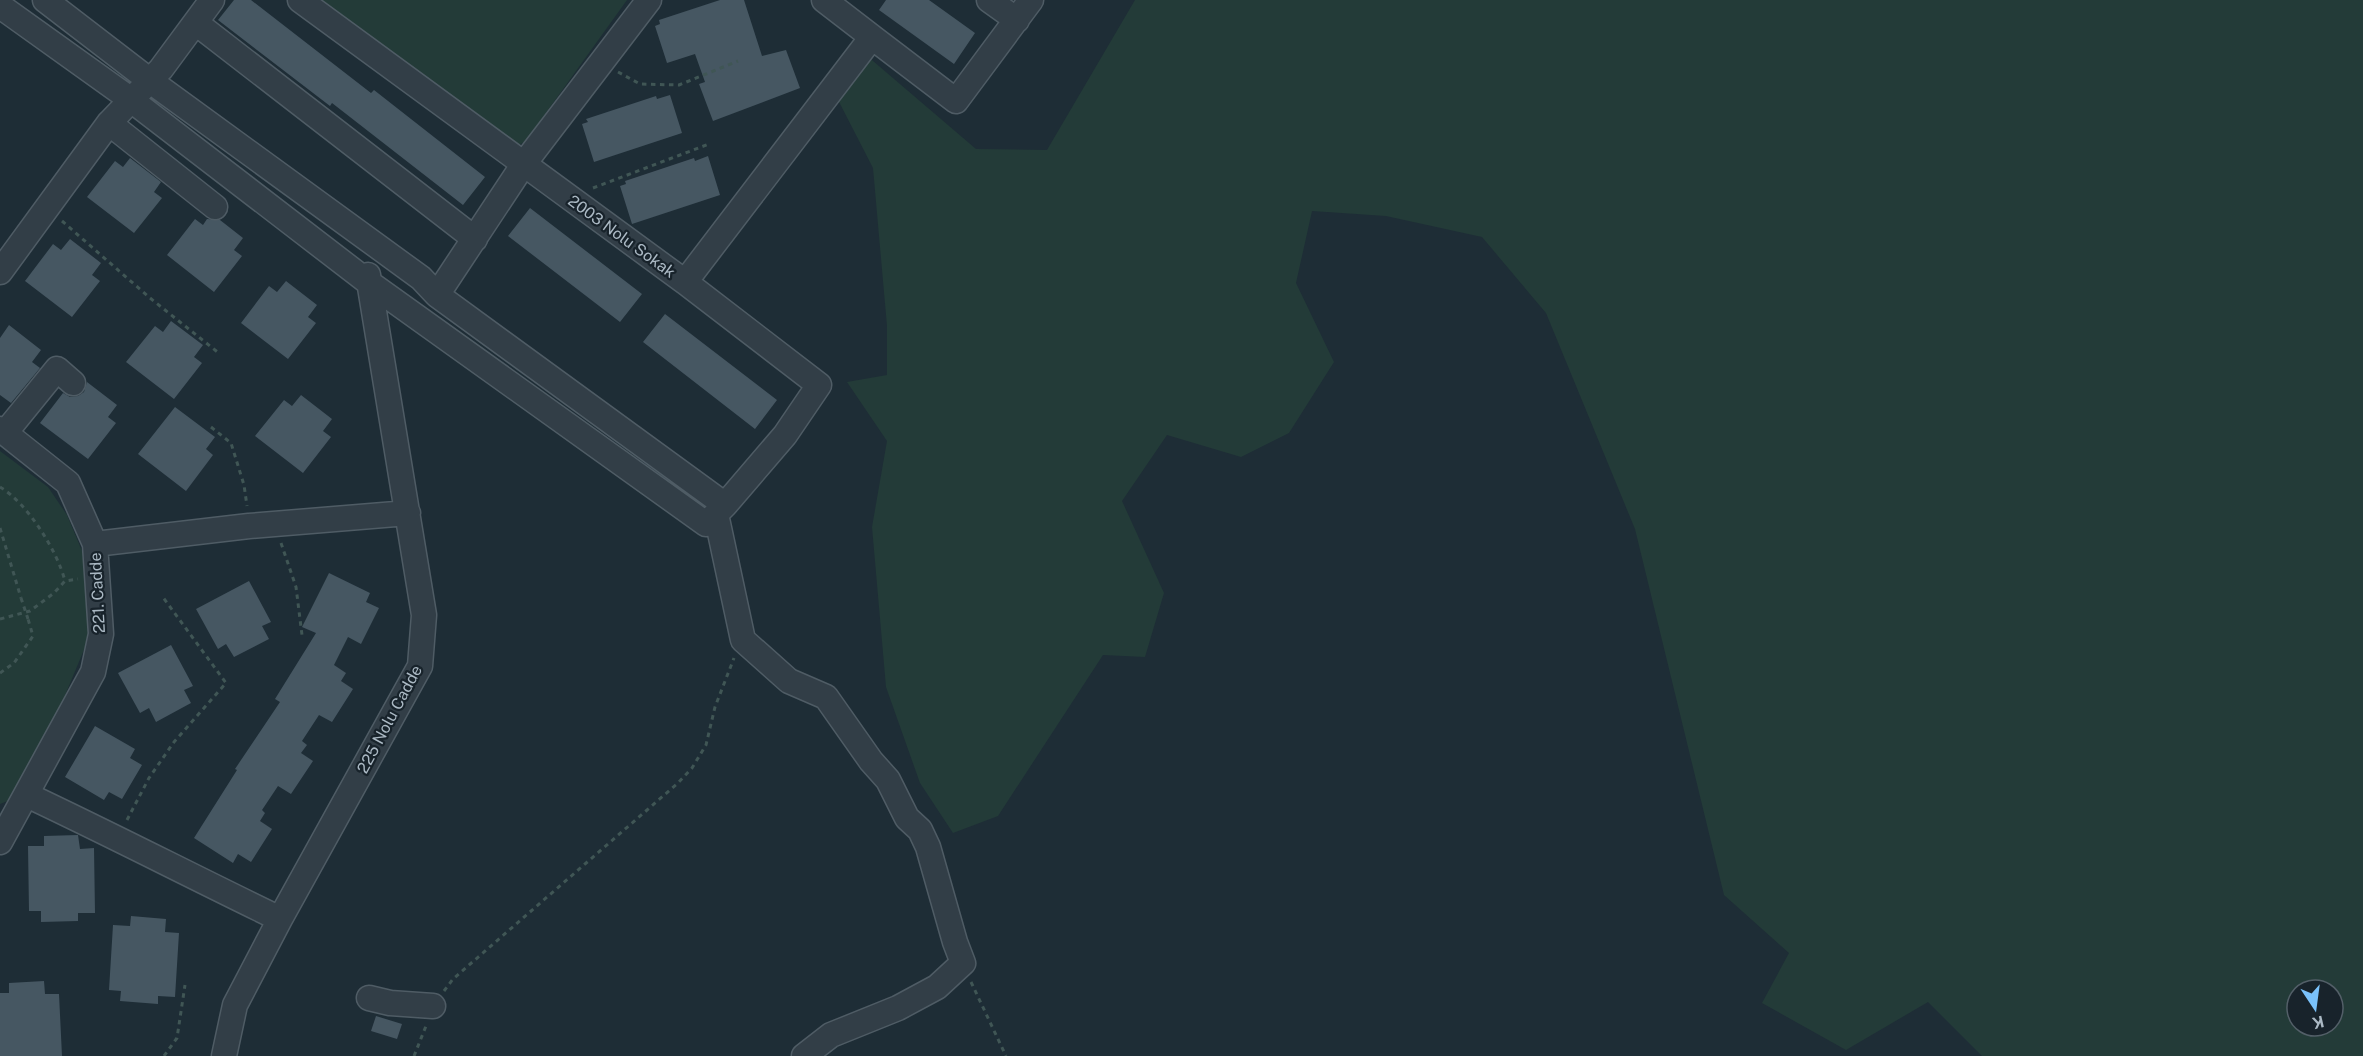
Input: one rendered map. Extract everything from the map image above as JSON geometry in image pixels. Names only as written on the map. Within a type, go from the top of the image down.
[{"type":"street","points":[[45,0],[149,80],[429,286],[720,509],[743,640],[789,681],[826,697],[871,761],[888,780],[907,818],[920,830],[928,847],[963,963],[937,987],[898,1008],[831,1035],[804,1056]]},
{"type":"street","points":[[0,272],[109,123],[161,69],[212,0]]},
{"type":"street","name":"2003 Nolu Sokak","points":[[300,0],[685,282],[819,384],[785,435],[720,509]]},
{"type":"street","points":[[377,288],[429,286],[475,239],[523,165],[649,0]]},
{"type":"street","points":[[824,0],[956,101],[1031,0]]},
{"type":"street","points":[[989,0],[1017,20]]},
{"type":"street","points":[[0,6],[130,99],[377,288],[706,524],[720,509]]},
{"type":"street","points":[[196,23],[475,239]]},
{"type":"street","points":[[685,282],[872,37]]},
{"type":"street","points":[[109,123],[215,207]]},
{"type":"street","name":"225 Nolu Cadde","points":[[224,1056],[235,1005],[420,666],[424,615],[377,288],[362,237]]},
{"type":"street","points":[[3,431],[57,369],[73,383]]},
{"type":"street","name":"221. Cadde","points":[[0,842],[93,672],[100,634],[95,544],[68,483],[3,431]]},
{"type":"street","points":[[95,544],[249,526],[408,513]]},
{"type":"street","points":[[27,795],[280,919]]},
{"type":"street","points":[[369,998],[433,1006]]},
{"type":"path","points":[[602,64],[640,84],[680,85],[738,61]]},
{"type":"path","points":[[569,197],[709,144]]},
{"type":"path","points":[[47,208],[150,298],[220,354]]},
{"type":"path","points":[[212,427],[231,443],[244,485],[249,526]]},
{"type":"path","points":[[0,487],[14,495],[44,535],[63,573],[64,581],[54,593],[30,611],[0,619]]},
{"type":"path","points":[[274,525],[296,587],[302,635]]},
{"type":"path","points":[[0,528],[33,636],[14,663],[0,673]]},
{"type":"path","points":[[118,838],[149,778],[161,760],[226,683],[162,596]]},
{"type":"path","points":[[414,1056],[433,1006],[453,979],[678,783],[692,768],[706,745],[715,707],[743,640]]},
{"type":"path","points":[[963,963],[1006,1056]]},
{"type":"path","points":[[164,1056],[177,1038],[185,985]]},
{"type":"green space","points":[[315,0],[627,0],[525,142],[516,146]]},
{"type":"green space","points":[[1135,0],[2363,0],[2363,1056],[1982,1056],[1928,1002],[1846,1050],[1762,1003],[1789,953],[1724,895],[1635,529],[1546,313],[1482,237],[1386,216],[1312,211],[1296,283],[1334,362],[1289,433],[1241,457],[1167,435],[1122,501],[1164,593],[1145,657],[1103,655],[998,816],[953,833],[920,783],[886,687],[872,527],[887,441],[847,382],[887,375],[887,326],[873,168],[836,96],[866,55],[976,149],[1047,150]]},
{"type":"green space","points":[[0,451],[48,487],[67,515],[82,551],[93,628],[56,717],[10,800],[0,804]]},
{"type":"building","points":[[234,0],[251,0],[371,93],[374,90],[485,177],[463,205],[332,103],[330,106],[218,20]]},
{"type":"building","points":[[720,0],[744,0],[762,56],[786,50],[800,88],[713,121],[699,84],[705,82],[695,54],[667,63],[655,26],[660,24],[659,20]]},
{"type":"building","points":[[886,0],[929,0],[975,33],[954,64],[879,10]]},
{"type":"building","points":[[670,95],[682,133],[594,162],[582,124],[588,122],[586,119],[656,96],[657,99]]},
{"type":"building","points":[[708,156],[720,195],[632,224],[620,186],[626,184],[625,181],[694,158],[695,161]]},
{"type":"building","points":[[130,158],[161,182],[154,192],[162,198],[134,233],[87,197],[115,161],[123,167]]},
{"type":"building","points":[[530,208],[642,294],[620,322],[508,236]]},
{"type":"building","points":[[195,219],[203,225],[207,219],[220,220],[243,238],[234,250],[242,256],[214,292],[167,255]]},
{"type":"building","points":[[70,239],[101,263],[92,275],[100,281],[72,317],[25,281],[53,244],[61,250]]},
{"type":"building","points":[[286,281],[317,305],[308,317],[316,323],[288,359],[241,323],[269,286],[277,292]]},
{"type":"building","points":[[665,314],[777,400],[755,429],[643,342]]},
{"type":"building","points":[[171,321],[203,345],[194,357],[202,363],[174,399],[126,362],[155,326],[163,332]]},
{"type":"building","points":[[9,325],[41,350],[32,362],[40,368],[11,403],[0,395],[0,338]]},
{"type":"building","points":[[87,382],[117,405],[108,417],[116,423],[88,459],[40,423],[63,393],[70,397],[78,396],[84,392]]},
{"type":"building","points":[[301,395],[332,419],[323,431],[331,437],[303,473],[255,436],[284,400],[292,406]]},
{"type":"building","points":[[175,407],[215,437],[206,449],[213,455],[186,491],[138,454]]},
{"type":"building","points":[[329,573],[370,593],[366,602],[379,608],[361,644],[348,637],[334,665],[346,673],[341,681],[353,689],[332,722],[319,715],[302,741],[307,745],[301,753],[313,761],[291,794],[278,786],[262,810],[265,813],[260,821],[272,829],[251,862],[238,854],[233,863],[194,838],[237,770],[235,769],[280,702],[275,699],[316,633],[302,627]]},
{"type":"building","points":[[249,581],[271,622],[262,626],[269,639],[234,657],[226,644],[218,649],[196,609]]},
{"type":"building","points":[[171,645],[193,686],[184,690],[191,703],[156,722],[149,708],[140,713],[118,673]]},
{"type":"building","points":[[95,726],[135,749],[130,758],[142,765],[122,799],[109,792],[104,800],[65,777]]},
{"type":"building","points":[[78,835],[80,849],[94,848],[95,913],[78,913],[78,921],[41,922],[41,911],[29,911],[28,846],[44,846],[44,836]]},
{"type":"building","points":[[131,916],[166,919],[165,932],[179,933],[175,997],[158,996],[158,1004],[120,1001],[121,991],[109,990],[113,925],[130,926]]},
{"type":"building","points":[[44,981],[45,994],[59,994],[62,1056],[0,1056],[0,993],[9,993],[9,983]]},
{"type":"building","points":[[376,1016],[402,1024],[397,1039],[371,1031]]}]
